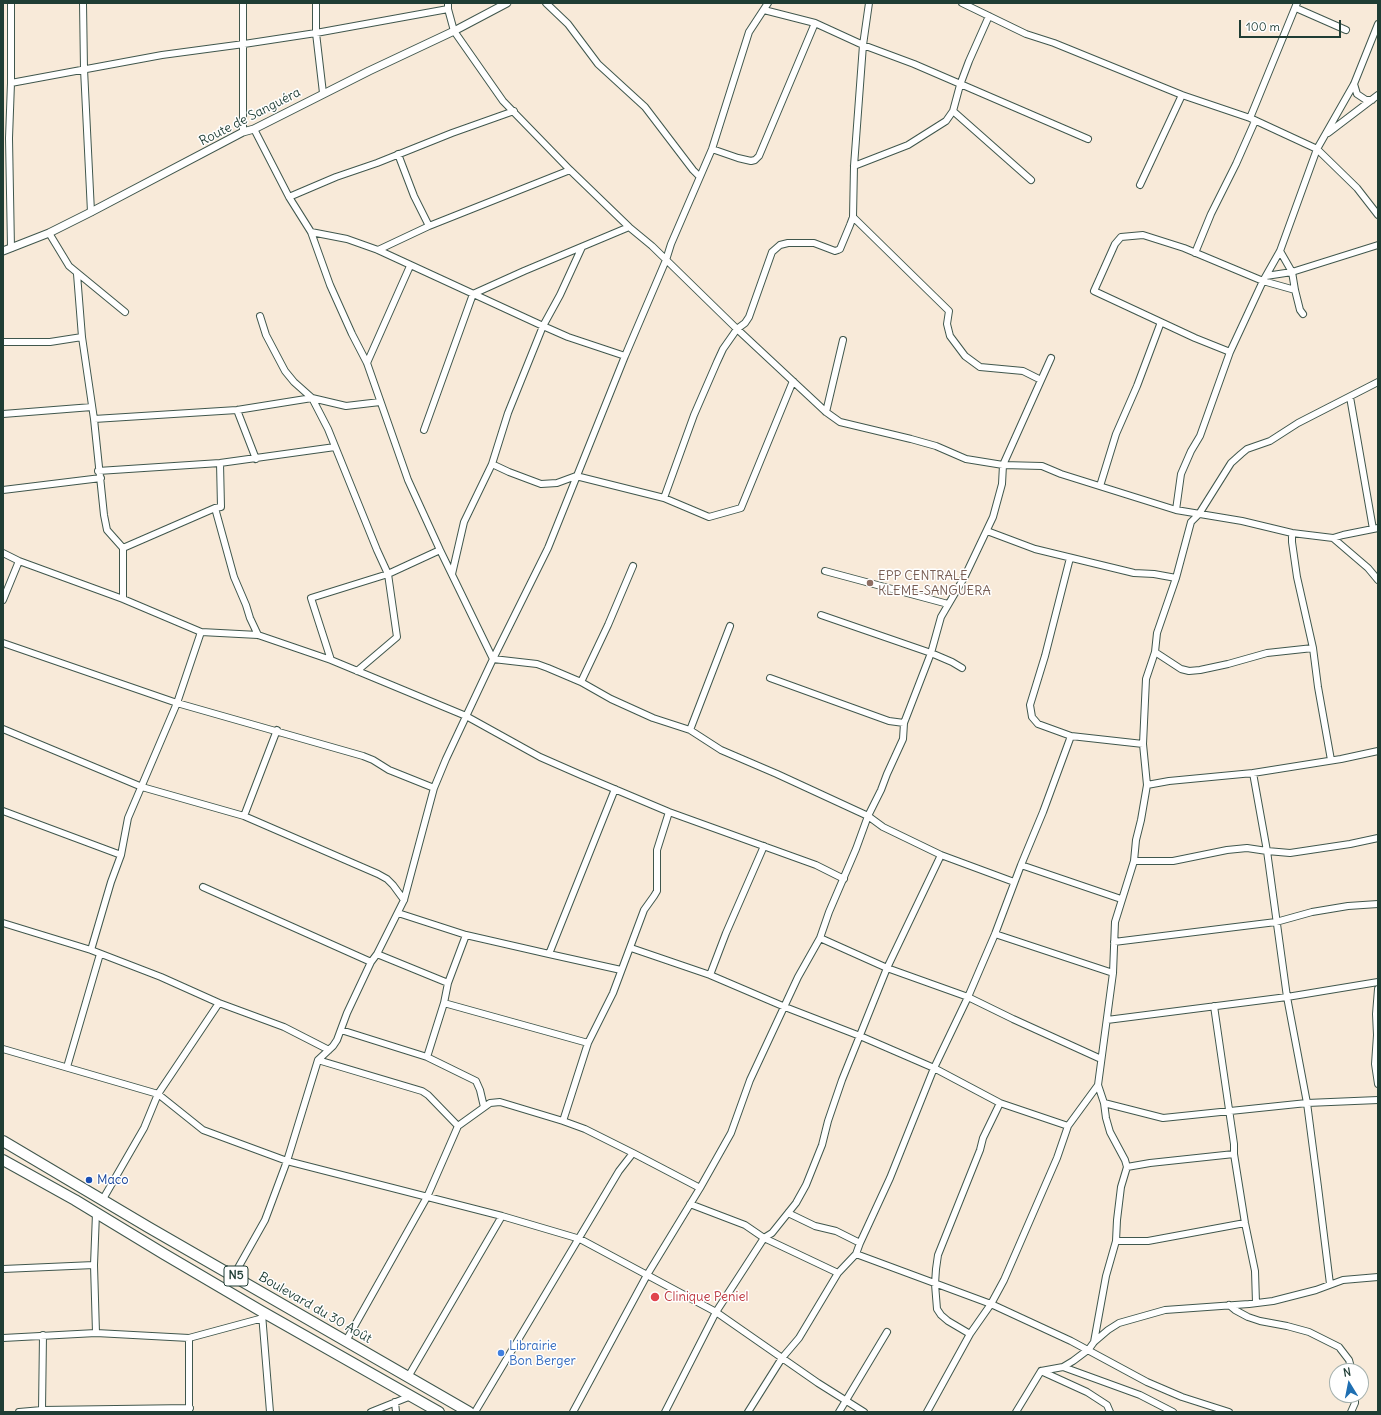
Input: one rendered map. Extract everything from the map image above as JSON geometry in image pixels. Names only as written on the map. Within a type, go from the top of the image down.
[{"type":"highway","name":"Boulevard du 30 Août","points":[[3,1141],[469,1412]]},
{"type":"highway","name":"N5","points":[[3,1160],[96,1213],[262,1314],[439,1412]]},
{"type":"street","points":[[84,3],[84,69],[91,212]]},
{"type":"street","points":[[243,3],[243,132]]},
{"type":"street","points":[[316,3],[316,33],[323,94]]},
{"type":"street","name":"Route de Sanguéra","points":[[3,251],[49,232],[91,212],[243,132],[254,129],[454,31],[507,3]]},
{"type":"street","points":[[546,3],[568,24],[598,64],[645,107],[699,176]]},
{"type":"street","points":[[234,1275],[265,1220],[287,1161],[318,1060],[335,1043],[347,1013],[404,900],[434,788],[493,659],[548,548],[625,356],[666,260],[671,244],[690,202],[699,176],[712,149],[749,32],[768,3]]},
{"type":"street","points":[[664,498],[694,415],[716,362],[737,329],[745,323],[749,317],[772,252],[780,245],[788,242],[814,243],[835,251],[840,249],[853,217],[854,166],[863,45],[869,3]]},
{"type":"street","points":[[962,3],[1026,34],[1054,43],[1182,95],[1253,120],[1317,149],[1357,188],[1378,215]]},
{"type":"street","points":[[3,6],[11,4],[9,138],[11,248]]},
{"type":"street","points":[[1195,253],[1211,214],[1236,164],[1297,5],[1346,30]]},
{"type":"street","points":[[11,83],[162,55],[316,33],[448,6],[454,31],[503,101],[514,110],[570,170],[629,227],[666,260],[826,412],[840,422],[911,438],[936,446],[966,459],[1003,465],[1042,466],[1061,474],[1176,510],[1242,521],[1292,534],[1333,538],[1376,529],[1350,397]]},
{"type":"street","points":[[764,10],[815,23],[863,45],[914,64],[1088,139]]},
{"type":"street","points":[[854,166],[908,145],[946,121],[953,110],[960,85],[989,16]]},
{"type":"street","points":[[712,149],[751,161],[755,160],[759,156],[815,23]]},
{"type":"street","points":[[1176,510],[1179,484],[1182,474],[1191,451],[1200,436],[1230,352],[1280,250],[1317,149],[1354,84],[1378,24]]},
{"type":"street","points":[[1354,84],[1357,94],[1366,100],[1372,100]]},
{"type":"street","points":[[1140,185],[1182,95]]},
{"type":"street","points":[[1325,135],[1378,95]]},
{"type":"street","points":[[289,197],[452,132],[514,110]]},
{"type":"street","points":[[953,110],[1031,180]]},
{"type":"street","points":[[254,129],[289,197],[311,232],[330,285],[367,363],[408,480],[493,659]]},
{"type":"street","points":[[398,154],[414,196],[429,226]]},
{"type":"street","points":[[378,250],[429,226],[570,170]]},
{"type":"street","points":[[853,217],[949,311],[947,324],[950,336],[965,356],[980,367],[1023,371],[1041,380]]},
{"type":"street","points":[[424,430],[473,294],[629,227]]},
{"type":"street","points":[[49,232],[68,266],[125,312]]},
{"type":"street","points":[[311,232],[347,239],[378,250],[542,326],[625,356]]},
{"type":"street","points":[[1230,352],[1094,291],[1115,244],[1121,237],[1143,235],[1184,248],[1295,290]]},
{"type":"street","points":[[1265,278],[1292,272],[1378,245]]},
{"type":"street","points":[[452,574],[464,522],[492,464],[508,413],[542,326],[560,295],[582,247]]},
{"type":"street","points":[[1280,250],[1292,272],[1300,310],[1303,314]]},
{"type":"street","points":[[367,363],[410,266]]},
{"type":"street","points":[[78,274],[82,337],[94,419],[98,471],[101,478],[104,515],[107,530],[123,548],[123,599]]},
{"type":"street","points":[[260,316],[266,335],[285,371],[294,382],[312,398],[328,430],[388,574],[396,637],[357,671]]},
{"type":"street","points":[[1100,486],[1116,434],[1162,322]]},
{"type":"street","points":[[3,342],[50,342],[82,337]]},
{"type":"street","points":[[826,412],[843,340]]},
{"type":"street","points":[[573,1412],[648,1275],[731,1133],[750,1080],[798,977],[820,938],[868,816],[881,790],[902,739],[904,723],[931,653],[941,617],[965,576],[993,517],[1002,484],[1003,465],[1052,358]]},
{"type":"street","points":[[492,464],[541,484],[557,483],[576,476],[664,498],[709,517],[741,508],[793,381]]},
{"type":"street","points":[[1094,1342],[1106,1276],[1116,1241],[1121,1187],[1127,1167],[1125,1160],[1110,1132],[1104,1103],[1098,1085],[1113,973],[1115,922],[1134,861],[1136,840],[1147,785],[1143,744],[1146,680],[1155,652],[1157,633],[1176,578],[1191,522],[1199,514],[1231,463],[1247,449],[1270,441],[1298,423],[1378,382]]},
{"type":"street","points":[[94,419],[237,410],[312,398],[346,406],[380,402]]},
{"type":"street","points":[[3,414],[92,407]]},
{"type":"street","points":[[237,410],[256,459]]},
{"type":"street","points":[[98,471],[220,463],[335,447]]},
{"type":"street","points":[[123,548],[215,508],[221,507],[220,463]]},
{"type":"street","points":[[3,490],[101,478]]},
{"type":"street","points":[[215,508],[234,577],[258,635]]},
{"type":"street","points":[[987,531],[1035,549],[1070,558],[1134,573],[1154,574],[1176,578]]},
{"type":"street","points":[[1292,534],[1292,542],[1313,648],[1318,687],[1331,760]]},
{"type":"street","points":[[1333,538],[1368,568],[1378,580]]},
{"type":"street","points":[[331,660],[311,598],[388,574],[440,550]]},
{"type":"street","points":[[3,553],[19,561],[123,599],[201,632],[258,635],[331,660],[466,716],[540,757],[669,812],[816,865],[844,879]]},
{"type":"street","points":[[1070,558],[1045,656],[1030,705],[1032,717],[1038,724],[1071,736],[1143,744]]},
{"type":"street","points":[[3,600],[19,561]]},
{"type":"street","points":[[581,682],[608,625],[633,566]]},
{"type":"street","points":[[825,571],[948,604]]},
{"type":"street","points":[[821,615],[931,653],[962,668]]},
{"type":"street","points":[[690,730],[730,626]]},
{"type":"street","points":[[91,950],[111,882],[121,855],[128,818],[177,703],[201,632]]},
{"type":"street","points":[[3,643],[177,703],[277,730],[362,756],[373,760],[389,770],[434,788]]},
{"type":"street","points":[[1155,652],[1181,670],[1200,670],[1267,653],[1313,648]]},
{"type":"street","points":[[493,659],[537,664],[581,682],[611,699],[653,718],[690,730],[721,750],[868,816],[883,827],[941,855],[1014,882]]},
{"type":"street","points":[[770,678],[889,720],[904,723]]},
{"type":"street","points":[[244,816],[277,730]]},
{"type":"street","points":[[4,731],[142,787],[244,816],[378,874],[387,879],[404,900]]},
{"type":"street","points":[[748,1412],[782,1358],[799,1338],[838,1273],[856,1254],[887,1185],[934,1068],[995,934],[1020,865],[1043,812],[1071,736]]},
{"type":"street","points":[[1147,785],[1169,781],[1253,773],[1378,751]]},
{"type":"street","points":[[1253,773],[1267,851],[1287,997],[1307,1103],[1330,1284]]},
{"type":"street","points":[[549,954],[615,789]]},
{"type":"street","points":[[3,811],[121,855]]},
{"type":"street","points":[[563,1121],[588,1043],[613,993],[644,910],[657,891],[657,850],[669,812]]},
{"type":"street","points":[[1134,861],[1173,861],[1237,848],[1290,853],[1350,844],[1378,838]]},
{"type":"street","points":[[710,975],[726,933],[764,846]]},
{"type":"street","points":[[665,1412],[716,1312],[764,1238],[772,1233],[796,1203],[806,1185],[822,1145],[828,1121],[887,968],[941,855]]},
{"type":"street","points":[[1020,865],[1121,899]]},
{"type":"street","points":[[203,887],[372,962]]},
{"type":"street","points":[[1114,942],[1276,922],[1312,912],[1348,906],[1378,904]]},
{"type":"street","points":[[398,913],[466,935],[621,970]]},
{"type":"street","points":[[3,923],[91,950],[161,977],[219,1003],[284,1027],[329,1050]]},
{"type":"street","points":[[995,934],[1113,973]]},
{"type":"street","points":[[427,1058],[444,1003],[448,983],[466,935]]},
{"type":"street","points":[[820,938],[887,968],[968,996],[1013,1019],[1101,1059]]},
{"type":"street","points":[[631,948],[710,975],[785,1007],[860,1036],[934,1068],[1000,1103],[1068,1126]]},
{"type":"street","points":[[67,1068],[100,954]]},
{"type":"street","points":[[377,954],[448,983]]},
{"type":"street","points":[[1107,1020],[1287,997],[1378,982]]},
{"type":"street","points":[[1378,989],[1376,1009],[1378,1035],[1375,1064],[1378,1084]]},
{"type":"street","points":[[103,1200],[144,1128],[158,1094],[219,1003]]},
{"type":"street","points":[[444,1003],[588,1043]]},
{"type":"street","points":[[1214,1006],[1224,1072],[1228,1112],[1234,1144],[1234,1154],[1245,1223],[1255,1271],[1256,1303]]},
{"type":"street","points":[[341,1030],[427,1058],[476,1081],[484,1107]]},
{"type":"street","points":[[3,1049],[158,1094],[203,1130],[287,1161],[502,1216],[580,1239],[716,1312],[864,1412]]},
{"type":"street","points":[[318,1060],[422,1091],[432,1098],[458,1126]]},
{"type":"street","points":[[927,1412],[970,1334],[991,1304],[1012,1264],[1057,1158],[1068,1126],[1098,1085]]},
{"type":"street","points":[[1104,1103],[1163,1118],[1307,1103],[1378,1100]]},
{"type":"street","points":[[346,1341],[427,1197],[458,1126],[490,1104],[500,1102],[585,1129],[700,1188]]},
{"type":"street","points":[[970,1334],[957,1327],[941,1315],[937,1309],[935,1284],[938,1255],[980,1150],[982,1138],[1000,1103]]},
{"type":"street","points":[[475,1412],[619,1172],[633,1153]]},
{"type":"street","points":[[1127,1167],[1234,1154]]},
{"type":"street","points":[[690,1204],[745,1225],[764,1238],[838,1273]]},
{"type":"street","points":[[96,1213],[94,1265],[96,1334]]},
{"type":"street","points":[[788,1213],[815,1226],[836,1231],[860,1243]]},
{"type":"street","points":[[408,1377],[502,1216]]},
{"type":"street","points":[[1116,1241],[1148,1241],[1245,1223]]},
{"type":"street","points":[[856,1254],[919,1276],[935,1284],[991,1304],[1088,1350],[1147,1382],[1182,1397],[1228,1412]]},
{"type":"street","points":[[3,1269],[94,1265]]},
{"type":"street","points":[[1016,1412],[1041,1371],[1063,1367],[1082,1355],[1094,1342],[1119,1323],[1165,1310],[1256,1303],[1296,1296],[1349,1279],[1378,1277]]},
{"type":"street","points":[[1229,1305],[1248,1317],[1309,1332],[1339,1347],[1350,1363]]},
{"type":"street","points":[[3,1338],[43,1335],[96,1334],[189,1338],[262,1314],[270,1412]]},
{"type":"street","points":[[839,1412],[887,1332]]},
{"type":"street","points":[[42,1410],[43,1335]]},
{"type":"street","points":[[19,1412],[42,1410],[190,1410],[189,1338]]},
{"type":"street","points":[[1063,1367],[1140,1395],[1173,1412]]},
{"type":"street","points":[[1041,1371],[1087,1392],[1107,1404],[1110,1412]]},
{"type":"street","points":[[371,1412],[410,1396]]},
{"type":"street","points":[[395,1402],[396,1412]]},
{"type":"place","name":"EPP CENTRALE KLEME-SANGUERA","points":[[870,583]]},
{"type":"place","name":"Maco","points":[[89,1180]]},
{"type":"place","name":"Clinique Peniel","points":[[655,1297]]},
{"type":"place","name":"Librairie Bon Berger","points":[[501,1353]]}]
